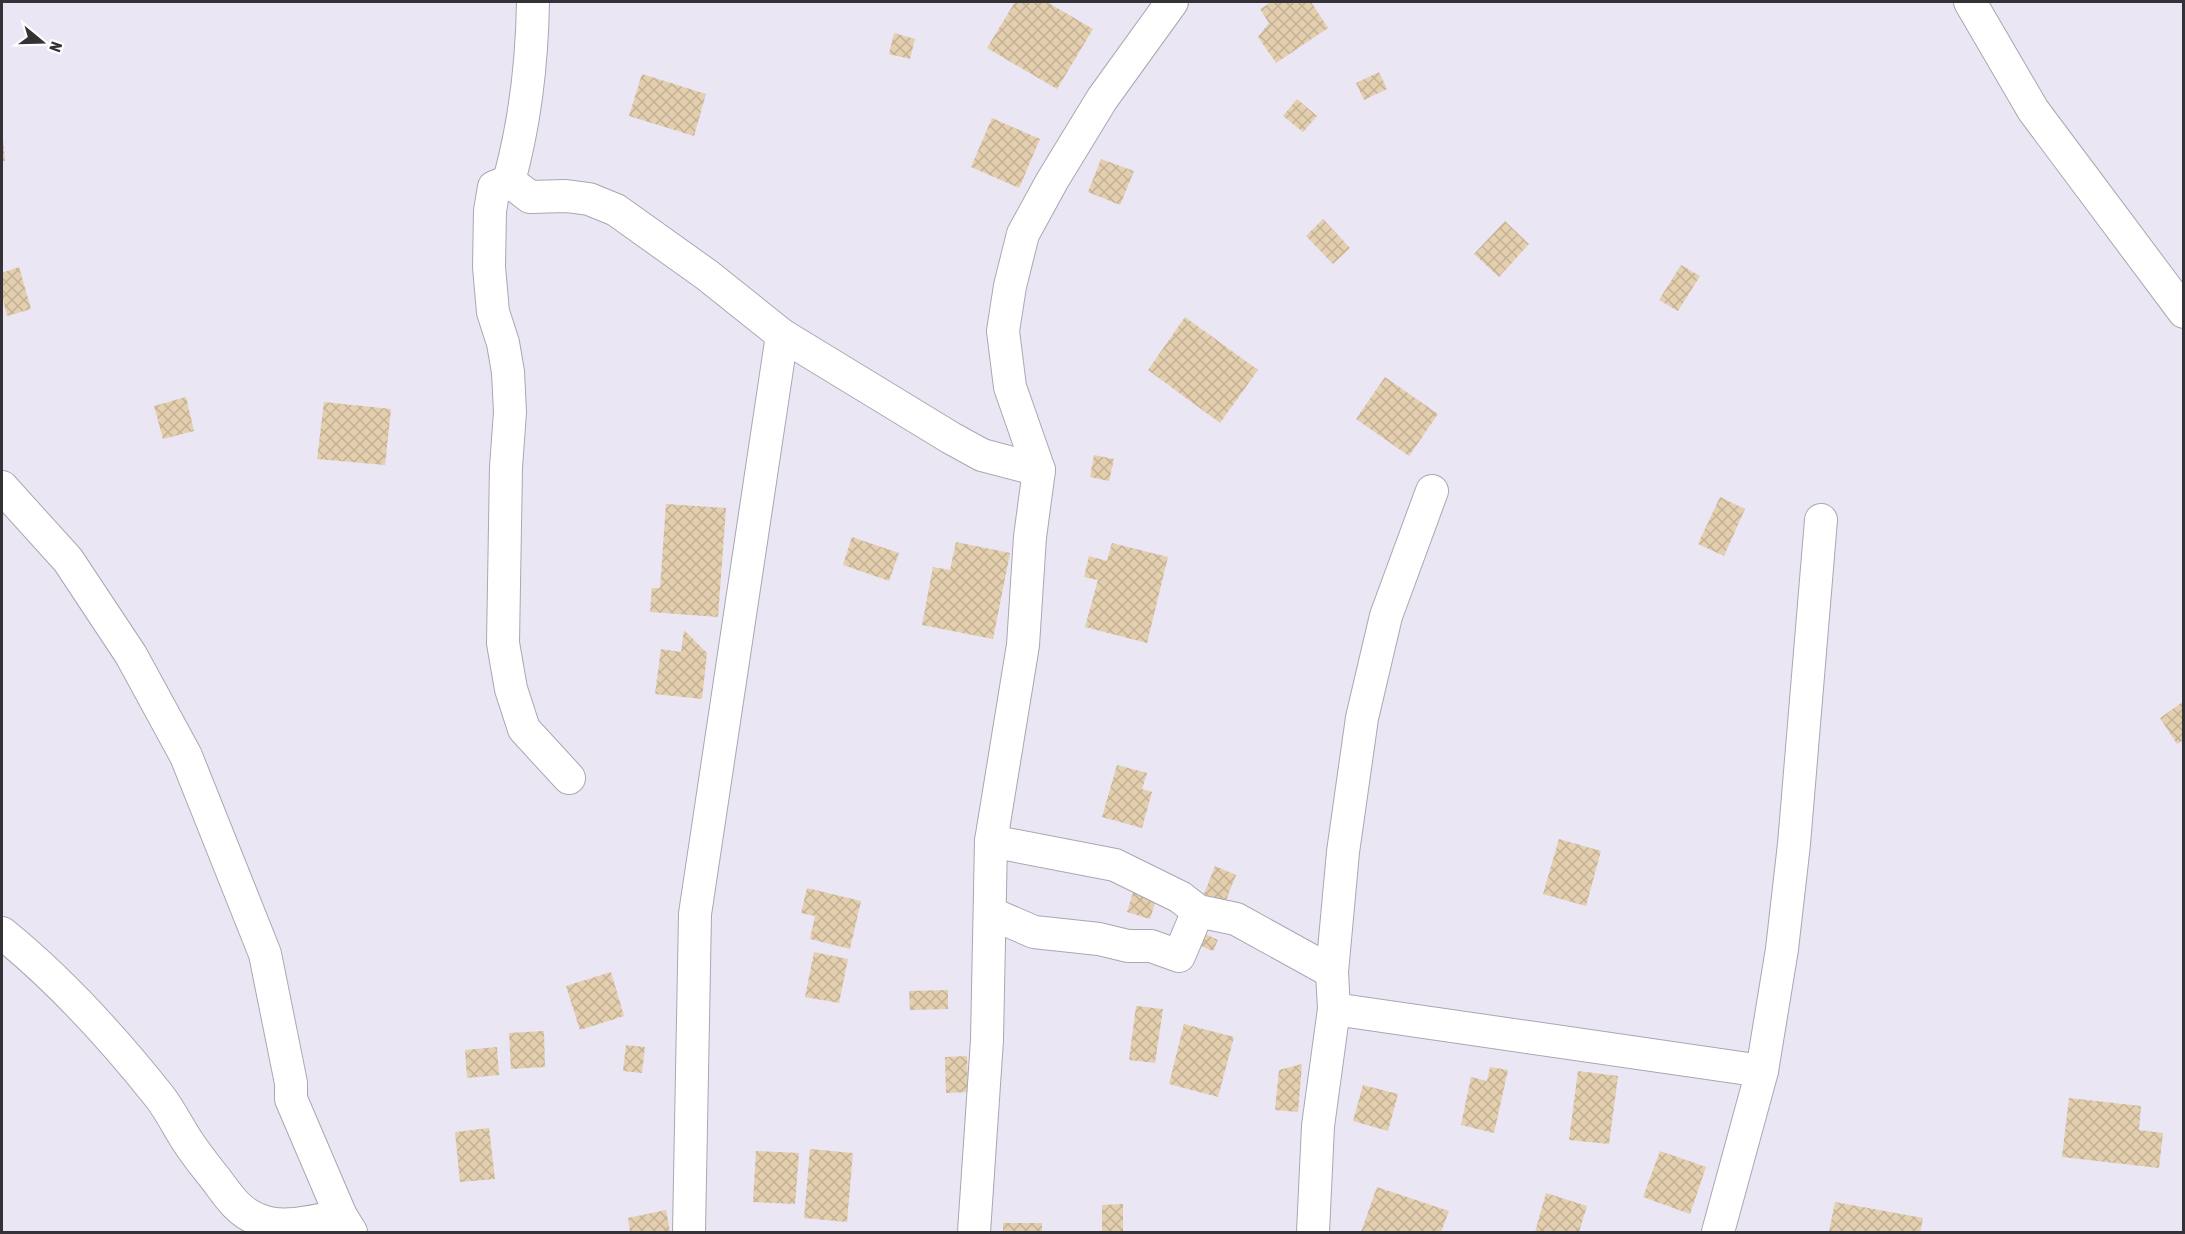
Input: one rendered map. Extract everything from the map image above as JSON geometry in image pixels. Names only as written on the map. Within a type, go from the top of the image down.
[{"type":"street","points":[[509,181],[520,139],[532,40],[533,2]]},
{"type":"street","points":[[974,1233],[987,1040],[991,841],[1023,645],[1030,537],[1039,470],[1011,387],[1004,331],[1010,286],[1023,234],[1052,181],[1102,99],[1172,2]]},
{"type":"street","points":[[1970,2],[2033,110],[2184,312]]},
{"type":"street","points":[[509,181],[530,197],[566,196],[589,199],[616,210],[707,275],[782,335],[982,455],[1039,470]]},
{"type":"street","points":[[509,181],[494,187],[489,235],[493,312],[503,343],[509,392],[503,643],[511,688],[524,729],[569,778]]},
{"type":"street","points":[[689,1233],[695,914],[782,335]]},
{"type":"street","points":[[2,487],[68,560],[131,655],[186,756],[265,954],[291,1083],[291,1100],[346,1224],[272,1225],[255,1219],[236,1205],[188,1143],[162,1099],[132,1062],[81,1006],[2,933]]},
{"type":"street","points":[[1313,1233],[1318,1126],[1334,1009],[1332,972],[1343,852],[1362,718],[1386,616],[1432,490]]},
{"type":"street","points":[[1718,1233],[1762,1071],[1782,949],[1794,844],[1821,520]]},
{"type":"street","points":[[991,841],[1115,865],[1180,897],[1198,910],[1236,919],[1332,972]]},
{"type":"street","points":[[990,913],[1034,932],[1099,939],[1128,946],[1151,946],[1179,956],[1198,910]]},
{"type":"street","points":[[1334,1009],[1762,1071]]},
{"type":"building","points":[[1015,2],[1047,2],[1093,29],[1057,89],[987,48]]},
{"type":"building","points":[[1272,2],[1311,2],[1328,28],[1276,63],[1258,37],[1269,23],[1260,9]]},
{"type":"building","points":[[894,33],[915,39],[910,59],[889,54]]},
{"type":"building","points":[[1379,72],[1387,89],[1364,100],[1356,83]]},
{"type":"building","points":[[642,74],[706,94],[694,136],[629,116]]},
{"type":"building","points":[[1297,99],[1317,116],[1303,132],[1283,116]]},
{"type":"building","points":[[992,118],[1040,139],[1019,188],[971,167]]},
{"type":"building","points":[[3,139],[5,161],[2,161]]},
{"type":"building","points":[[1101,159],[1134,171],[1120,205],[1088,192]]},
{"type":"building","points":[[1323,219],[1350,248],[1333,264],[1306,236]]},
{"type":"building","points":[[1505,221],[1529,244],[1499,277],[1474,254]]},
{"type":"building","points":[[1681,265],[1700,276],[1678,311],[1659,300]]},
{"type":"building","points":[[19,267],[31,309],[7,316],[2,295],[2,273]]},
{"type":"building","points":[[1185,317],[1258,370],[1220,423],[1148,370]]},
{"type":"building","points":[[1385,377],[1438,414],[1409,456],[1356,419]]},
{"type":"building","points":[[186,397],[194,431],[163,439],[154,406]]},
{"type":"building","points":[[324,402],[391,409],[385,465],[317,459]]},
{"type":"building","points":[[1094,455],[1114,459],[1109,481],[1090,477]]},
{"type":"building","points":[[1720,497],[1745,509],[1724,556],[1698,544]]},
{"type":"building","points":[[666,504],[726,508],[718,617],[650,612],[652,588],[660,588]]},
{"type":"building","points":[[852,537],[899,553],[889,581],[843,565]]},
{"type":"building","points":[[956,542],[1010,553],[993,639],[922,625],[933,567],[950,570]]},
{"type":"building","points":[[1112,543],[1168,557],[1147,643],[1085,627],[1098,580],[1084,577],[1089,556],[1107,561]]},
{"type":"building","points":[[684,630],[707,653],[702,699],[655,694],[661,649],[681,652]]},
{"type":"building","points":[[2184,701],[2184,740],[2177,744],[2160,718]]},
{"type":"building","points":[[1117,765],[1147,773],[1142,789],[1152,792],[1142,828],[1102,817]]},
{"type":"building","points":[[1559,839],[1601,851],[1586,906],[1543,894]]},
{"type":"building","points":[[1215,866],[1236,875],[1225,903],[1204,894]]},
{"type":"building","points":[[1135,886],[1158,893],[1150,919],[1127,912]]},
{"type":"building","points":[[807,888],[861,901],[850,949],[810,939],[815,916],[801,913]]},
{"type":"building","points":[[1201,932],[1218,940],[1213,951],[1196,944]]},
{"type":"building","points":[[814,952],[848,959],[839,1003],[805,997]]},
{"type":"building","points":[[611,972],[624,1016],[580,1030],[566,986]]},
{"type":"building","points":[[948,990],[948,1009],[910,1010],[909,991]]},
{"type":"building","points":[[1136,1006],[1163,1009],[1155,1063],[1129,1060]]},
{"type":"building","points":[[1184,1024],[1234,1037],[1218,1097],[1169,1084]]},
{"type":"building","points":[[544,1031],[545,1067],[511,1069],[509,1033]]},
{"type":"building","points":[[626,1045],[645,1047],[642,1073],[623,1071]]},
{"type":"building","points":[[497,1047],[499,1075],[467,1078],[465,1050]]},
{"type":"building","points":[[967,1056],[968,1092],[946,1093],[945,1057]]},
{"type":"building","points":[[1302,1064],[1298,1112],[1275,1110],[1279,1070]]},
{"type":"building","points":[[1490,1067],[1508,1070],[1494,1133],[1461,1125],[1471,1077],[1487,1081]]},
{"type":"building","points":[[1578,1071],[1618,1076],[1609,1144],[1569,1140]]},
{"type":"building","points":[[1363,1085],[1398,1094],[1388,1131],[1353,1121]]},
{"type":"building","points":[[2069,1098],[2141,1106],[2139,1130],[2163,1133],[2159,1168],[2062,1157]]},
{"type":"building","points":[[489,1128],[495,1179],[460,1182],[455,1132]]},
{"type":"building","points":[[810,1149],[853,1153],[847,1222],[804,1218]]},
{"type":"building","points":[[756,1151],[799,1153],[795,1204],[753,1202]]},
{"type":"building","points":[[1660,1151],[1706,1167],[1690,1214],[1643,1197]]},
{"type":"building","points":[[1377,1187],[1449,1211],[1441,1232],[1361,1232]]},
{"type":"building","points":[[1546,1193],[1587,1206],[1579,1232],[1535,1232]]},
{"type":"building","points":[[1835,1202],[1923,1218],[1920,1232],[1829,1232]]},
{"type":"building","points":[[1123,1204],[1123,1232],[1102,1232],[1102,1205]]},
{"type":"building","points":[[666,1210],[670,1232],[630,1232],[628,1218]]},
{"type":"building","points":[[1003,1223],[1042,1223],[1042,1232],[1003,1232]]}]
